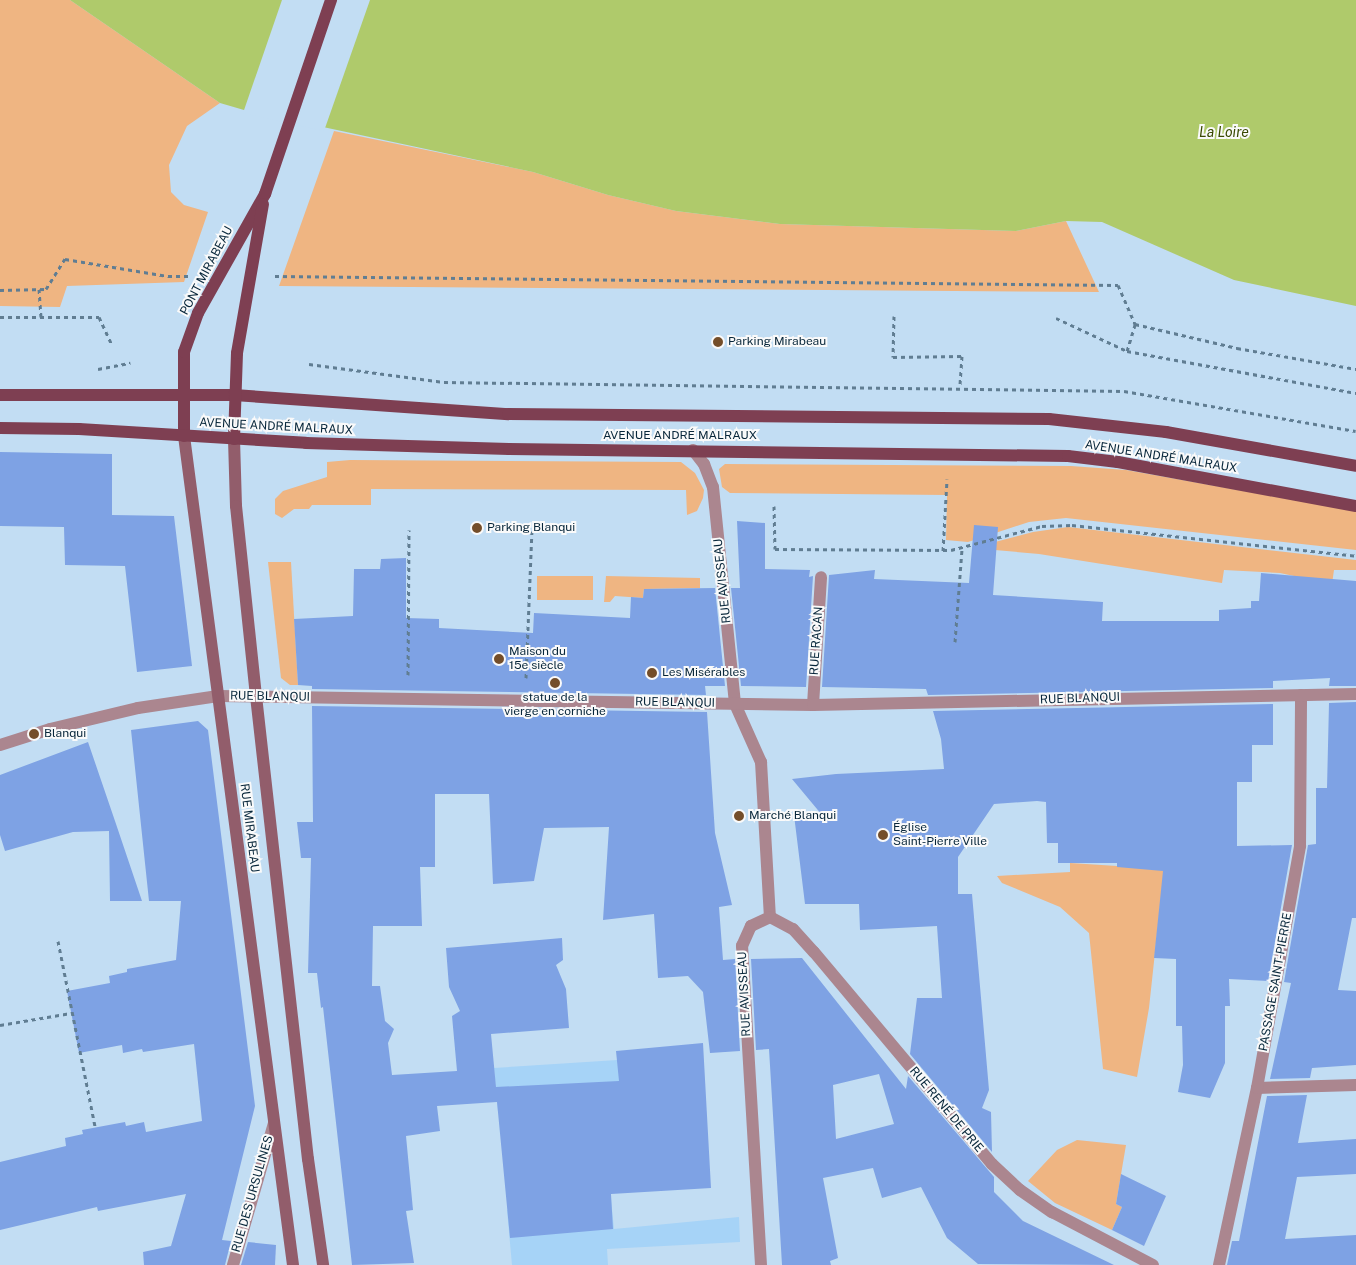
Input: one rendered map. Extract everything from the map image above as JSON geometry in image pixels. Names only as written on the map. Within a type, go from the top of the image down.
[{"type":"main road","name":"PONT MIRABEAU","points":[[234,395],[237,353],[265,194],[331,0]]},
{"type":"main road","name":"PONT MIRABEAU","points":[[182,394],[184,352],[198,313],[265,194]]},
{"type":"main road","name":"RUE MIRABEAU","points":[[182,394],[184,436],[293,1265]]},
{"type":"main road","name":"AVENUE ANDRÉ MALRAUX","points":[[0,395],[234,395],[508,414],[1049,419],[1166,432],[1356,466]]},
{"type":"main road","name":"RUE MIRABEAU","points":[[234,395],[236,501],[308,1159],[323,1265]]},
{"type":"main road","name":"AVENUE ANDRÉ MALRAUX","points":[[0,428],[509,449],[1068,456],[1118,462],[1356,506]]},
{"type":"street","name":"RUE AVISSEAU","points":[[694,450],[704,464],[713,487],[736,704],[762,762],[770,917],[751,926],[742,946],[761,1265]]},
{"type":"street","name":"RUE RACAN","points":[[813,705],[821,577]]},
{"type":"street","name":"PASSAGE SAINT-PIERRE","points":[[1219,1265],[1257,1088],[1300,846],[1301,694]]},
{"type":"street","name":"RUE BLANQUI","points":[[0,745],[50,729],[138,708],[218,696],[525,699],[813,705],[1356,694]]},
{"type":"street","name":"RUE RENÉ DE PRIE","points":[[770,917],[793,929],[985,1157],[1020,1190],[1052,1212],[1153,1265]]},
{"type":"street","points":[[1257,1088],[1356,1085]]},
{"type":"street","name":"RUE DES URSULINES","points":[[233,1265],[274,1123]]},
{"type":"path","points":[[0,290],[46,289],[65,259],[168,276],[198,276]]},
{"type":"path","points":[[268,276],[1118,285],[1135,324],[1127,351]]},
{"type":"path","points":[[39,289],[41,317]]},
{"type":"path","points":[[894,316],[893,357],[962,356],[960,387]]},
{"type":"path","points":[[0,317],[99,317],[110,342]]},
{"type":"path","points":[[1056,318],[1127,351],[1356,393]]},
{"type":"path","points":[[1135,324],[1237,348],[1356,369]]},
{"type":"path","points":[[309,364],[444,382],[960,387],[1124,391],[1356,431]]},
{"type":"path","points":[[943,551],[944,498]]},
{"type":"path","points":[[774,506],[775,549],[943,551],[962,549],[1042,526],[1072,525],[1356,556]]},
{"type":"path","points":[[408,699],[409,530]]},
{"type":"path","points":[[525,699],[532,531]]},
{"type":"path","points":[[955,642],[962,549]]},
{"type":"path","points":[[58,941],[70,1013],[95,1127]]},
{"type":"path","points":[[0,1025],[70,1013]]},
{"type":"shaded area","points":[[0,0],[70,0],[220,103],[187,126],[169,165],[171,192],[184,205],[208,212],[184,282],[67,286],[60,307],[0,306]]},
{"type":"shaded area","points":[[334,131],[533,172],[608,195],[676,211],[780,224],[1016,231],[1066,221],[1099,292],[279,286]]},
{"type":"shaded area","points":[[350,460],[681,462],[695,473],[704,490],[703,498],[697,511],[687,515],[686,490],[371,489],[371,505],[312,505],[309,509],[294,509],[282,518],[275,514],[275,499],[283,491],[327,477],[327,462]]},
{"type":"shaded area","points":[[725,464],[1071,466],[1126,470],[1356,511],[1356,550],[1066,518],[1029,522],[968,542],[946,540],[947,495],[730,493],[722,487],[719,469]]},
{"type":"shaded area","points":[[1068,527],[1356,560],[1356,570],[1334,570],[1332,584],[1280,573],[1224,570],[1222,583],[1039,554],[972,548],[1033,532]]},
{"type":"shaded area","points":[[268,562],[291,562],[298,685],[290,685],[281,678]]},
{"type":"shaded area","points":[[537,576],[593,576],[593,600],[537,600]]},
{"type":"shaded area","points":[[606,576],[700,578],[700,588],[644,589],[643,598],[615,596],[610,602],[604,602]]},
{"type":"shaded area","points":[[1070,863],[1164,869],[1149,1008],[1137,1077],[1103,1069],[1089,933],[1060,907],[1002,883],[997,876],[1070,872]]},
{"type":"shaded area","points":[[633,1059],[655,1110],[498,1112],[494,1068]]},
{"type":"shaded area","points":[[1077,1140],[1126,1145],[1116,1204],[1122,1207],[1112,1230],[1055,1203],[1028,1181],[1057,1150]]},
{"type":"shaded area","points":[[611,1199],[614,1229],[739,1217],[740,1242],[607,1249],[608,1265],[512,1265],[507,1210]]},
{"type":"water","name":"La Loire","points":[[70,0],[1356,0],[1356,306],[1234,280],[1102,222],[1066,221],[1016,231],[780,224],[676,211],[608,195],[533,172],[244,110],[220,103]]},
{"type":"pier","points":[[282,0],[370,0],[324,131],[243,113]]},
{"type":"building","points":[[0,452],[112,454],[112,515],[174,516],[192,666],[137,672],[125,566],[65,565],[64,527],[0,526]]},
{"type":"building","points":[[737,521],[765,523],[765,569],[810,570],[809,577],[813,576],[806,687],[741,686],[731,588],[740,588]]},
{"type":"building","points":[[974,525],[998,527],[993,595],[1103,602],[1102,621],[1219,621],[1219,610],[1251,608],[1251,601],[1259,601],[1261,573],[1356,581],[1356,686],[1329,686],[1330,678],[1273,681],[1273,688],[928,695],[926,689],[822,687],[829,575],[875,570],[874,579],[969,583]]},
{"type":"building","points":[[406,558],[406,618],[439,619],[439,628],[533,633],[534,613],[630,618],[631,597],[643,598],[644,589],[715,588],[725,686],[705,686],[706,695],[312,689],[312,686],[298,685],[294,619],[353,616],[354,569],[380,569],[381,559]]},
{"type":"building","points":[[1356,702],[1356,918],[1352,918],[1338,990],[1356,991],[1356,1065],[1312,1068],[1310,1078],[1270,1079],[1291,983],[1284,982],[1308,845],[1316,844],[1316,788],[1327,788],[1329,703]]},
{"type":"building","points":[[1273,704],[1273,745],[1252,745],[1252,782],[1237,782],[1237,846],[1292,845],[1268,981],[1229,979],[1230,1006],[1225,1006],[1225,1063],[1210,1098],[1178,1092],[1183,1065],[1182,1026],[1176,1026],[1176,959],[1154,958],[1163,871],[1117,867],[1117,863],[1058,863],[1058,843],[1047,843],[1046,802],[1037,801],[994,804],[958,857],[958,894],[972,894],[989,1090],[982,1108],[991,1112],[992,1152],[910,1054],[917,998],[942,998],[937,926],[860,930],[859,904],[805,904],[794,815],[822,815],[792,779],[836,774],[944,769],[941,739],[933,711]]},
{"type":"building","points":[[312,706],[707,712],[715,833],[732,905],[719,907],[723,960],[735,959],[740,1051],[710,1053],[703,992],[688,976],[658,978],[654,914],[603,920],[609,827],[544,828],[534,881],[493,884],[489,794],[435,794],[435,867],[420,867],[422,926],[373,926],[372,986],[380,986],[385,1021],[394,1029],[388,1043],[392,1075],[457,1071],[452,1016],[460,1011],[449,987],[446,948],[562,938],[563,960],[556,965],[566,989],[569,1028],[491,1034],[496,1087],[619,1081],[616,1051],[703,1043],[711,1188],[611,1194],[613,1229],[510,1238],[497,1102],[437,1106],[440,1131],[406,1136],[413,1210],[406,1211],[414,1263],[352,1265],[323,1007],[321,1008],[317,973],[308,973],[311,858],[301,858],[297,822],[313,822]]},
{"type":"building","points":[[198,721],[208,730],[255,1106],[222,1240],[231,1241],[225,1265],[144,1265],[143,1252],[171,1246],[186,1194],[98,1211],[97,1207],[0,1230],[0,1162],[66,1146],[65,1138],[83,1134],[82,1130],[125,1122],[126,1126],[144,1122],[146,1132],[202,1121],[194,1044],[143,1052],[142,1049],[123,1053],[122,1045],[79,1053],[67,991],[110,983],[109,976],[127,972],[127,969],[176,960],[181,901],[149,901],[131,730]]},
{"type":"building","points":[[88,742],[142,901],[110,901],[109,831],[73,832],[5,851],[0,835],[0,775]]},
{"type":"building","points":[[802,958],[906,1089],[908,1076],[994,1177],[994,1192],[1023,1221],[1114,1265],[978,1264],[947,1238],[921,1187],[882,1198],[873,1168],[823,1178],[838,1258],[830,1261],[831,1265],[782,1265],[769,1049],[756,1050],[751,959]],"holes":[[[879,1074],[894,1124],[836,1139],[833,1085]]]},
{"type":"building","points":[[1307,1095],[1298,1143],[1356,1139],[1356,1174],[1297,1177],[1285,1239],[1356,1235],[1356,1265],[1227,1265],[1232,1241],[1239,1241],[1267,1096]]},
{"type":"building","points":[[1121,1174],[1166,1196],[1144,1246],[1112,1230],[1122,1207],[1116,1204]]},
{"type":"building","points":[[248,1242],[276,1245],[275,1265],[241,1265]]},
{"type":"place","name":"Parking Mirabeau","points":[[718,342]]},
{"type":"place","name":"Parking Blanqui","points":[[477,528]]},
{"type":"place","name":"Maison du 15e siècle","points":[[499,659]]},
{"type":"place","name":"Les Misérables","points":[[652,673]]},
{"type":"place","name":"statue de la vierge en corniche","points":[[555,683]]},
{"type":"place","name":"Blanqui","points":[[34,734]]},
{"type":"place","name":"Marché Blanqui","points":[[739,816]]},
{"type":"place","name":"Église Saint-Pierre Ville","points":[[883,835]]}]
